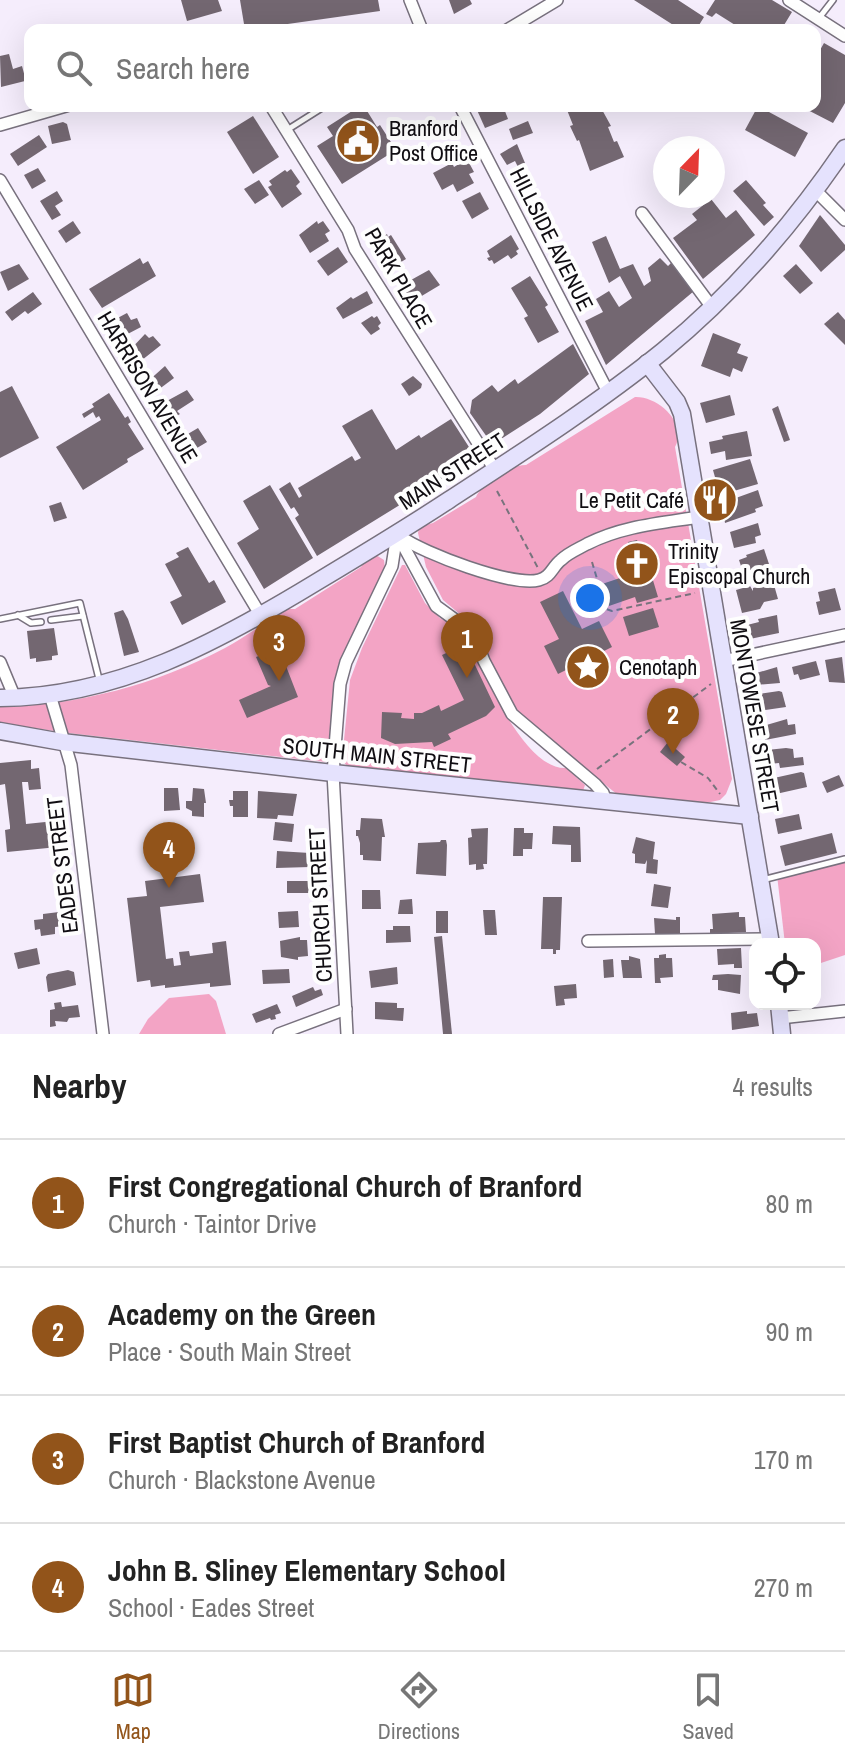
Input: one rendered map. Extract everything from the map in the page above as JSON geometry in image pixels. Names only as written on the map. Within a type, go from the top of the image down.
[{"type":"street","points":[[410,0],[420,24]]},
{"type":"street","points":[[517,24],[557,0]]},
{"type":"street","points":[[789,0],[845,36]]},
{"type":"street","points":[[0,125],[45,112]]},
{"type":"street","name":"PARK PLACE","points":[[275,112],[348,230],[355,249],[495,470]]},
{"type":"street","name":"HILLSIDE AVENUE","points":[[463,112],[608,392]]},
{"type":"street","name":"MAIN STREET","points":[[8,698],[50,695],[166,664],[261,616],[397,534],[495,470],[647,363],[711,306],[774,242],[816,191],[845,148]]},
{"type":"street","name":"HARRISON AVENUE","points":[[0,180],[261,616]]},
{"type":"street","points":[[816,191],[845,220]]},
{"type":"street","points":[[642,213],[711,306]]},
{"type":"street","name":"MONTOWESE STREET","points":[[647,363],[681,410],[770,938]]},
{"type":"street","points":[[397,534],[428,553],[509,579],[532,581],[547,577],[566,556],[610,535],[633,527],[699,517]]},
{"type":"street","points":[[397,534],[436,606],[473,633],[512,714],[595,784],[606,801]]},
{"type":"street","name":"CHURCH STREET","points":[[347,1034],[333,773],[343,673],[392,566],[397,534]]},
{"type":"street","points":[[723,661],[845,635]]},
{"type":"street","points":[[0,662],[8,698]]},
{"type":"street","name":"EADES STREET","points":[[50,695],[71,765],[103,1034]]},
{"type":"street","name":"SOUTH MAIN STREET","points":[[0,731],[62,742],[333,773],[750,816]]},
{"type":"street","points":[[588,941],[749,942]]},
{"type":"street","points":[[279,1034],[346,1009]]},
{"type":"street","points":[[780,1019],[845,1011]]},
{"type":"lane","points":[[818,19],[833,0]]},
{"type":"lane","points":[[286,130],[315,112]]},
{"type":"lane","points":[[0,619],[80,603],[99,684]]},
{"type":"lane","points":[[18,615],[31,623],[41,622]]},
{"type":"lane","points":[[51,620],[83,616]]},
{"type":"lane","points":[[761,880],[845,859]]},
{"type":"path","points":[[497,491],[538,569]]},
{"type":"path","points":[[592,562],[606,609],[612,611],[695,593]]},
{"type":"path","points":[[592,773],[711,684]]},
{"type":"path","points":[[681,762],[708,778],[720,794]]},
{"type":"shaded area","points":[[635,397],[661,406],[674,420],[677,429],[675,447],[732,779],[720,800],[701,804],[618,795],[518,711],[493,667],[480,631],[443,600],[426,567],[418,533],[419,527],[433,523],[476,497],[484,486],[498,476],[526,465]]},
{"type":"shaded area","points":[[376,555],[384,560],[385,568],[345,652],[337,682],[326,762],[0,723],[0,707],[59,702],[116,691],[198,661],[287,609],[295,609],[361,567],[367,558]]},
{"type":"shaded area","points":[[402,565],[405,565],[425,603],[440,618],[469,635],[474,647],[472,650],[488,682],[523,740],[551,765],[566,768],[585,785],[583,791],[347,766],[342,760],[350,680]]},
{"type":"shaded area","points":[[845,855],[845,955],[821,963],[821,938],[784,938],[777,875]]},
{"type":"shaded area","points":[[209,994],[216,1001],[226,1034],[139,1034],[148,1019],[169,998]]},
{"type":"building","points":[[181,0],[218,0],[222,11],[187,21]]},
{"type":"building","points":[[240,0],[378,0],[380,11],[288,24],[244,24]]},
{"type":"building","points":[[449,0],[470,0],[472,4],[454,14]]},
{"type":"building","points":[[634,0],[678,0],[704,17],[700,24],[672,24]]},
{"type":"building","points":[[715,0],[772,0],[792,12],[785,24],[733,24],[716,13],[712,17],[706,14]]},
{"type":"building","points":[[824,43],[845,55],[845,103],[833,123],[812,112],[821,112],[821,48]]},
{"type":"building","points":[[9,54],[13,69],[22,66],[24,81],[1,87],[0,56]]},
{"type":"building","name":"Branford Post Office","points":[[351,112],[368,112],[396,150],[342,184],[317,146],[333,136],[327,127]]},
{"type":"building","points":[[478,112],[505,112],[508,119],[485,128]]},
{"type":"building","points":[[568,112],[603,112],[611,126],[608,127],[614,142],[617,141],[624,157],[590,171],[579,140],[570,126],[573,125]]},
{"type":"building","points":[[755,112],[769,112],[808,133],[795,157],[745,130]]},
{"type":"building","points":[[253,116],[279,157],[253,174],[227,132]]},
{"type":"building","points":[[528,121],[533,133],[513,140],[509,129]]},
{"type":"building","points":[[63,122],[67,124],[71,140],[52,144],[48,126]]},
{"type":"building","points":[[39,135],[47,147],[18,166],[10,154]]},
{"type":"building","points":[[517,144],[525,163],[518,167],[515,161],[507,165],[500,154]]},
{"type":"building","points":[[467,159],[474,172],[469,174],[474,183],[457,192],[453,184],[442,190],[433,173],[452,163],[454,167]]},
{"type":"building","points":[[38,168],[46,181],[32,189],[24,175]]},
{"type":"building","points":[[291,169],[300,182],[296,186],[302,194],[282,208],[268,187],[272,185],[269,181]]},
{"type":"building","points":[[259,180],[269,195],[255,204],[244,189]]},
{"type":"building","points":[[746,180],[774,217],[764,226],[733,191]]},
{"type":"building","points":[[57,191],[63,201],[55,206],[61,215],[52,220],[40,201]]},
{"type":"building","points":[[480,192],[489,209],[472,219],[462,201]]},
{"type":"building","points":[[700,208],[718,208],[726,218],[736,210],[755,235],[703,279],[673,238],[697,220],[692,214]]},
{"type":"building","points":[[820,215],[845,245],[845,250],[821,272],[799,246]]},
{"type":"building","points":[[73,221],[81,233],[66,243],[58,231]]},
{"type":"building","points":[[317,221],[318,224],[323,221],[330,231],[325,234],[329,241],[310,253],[299,235]]},
{"type":"building","points":[[387,234],[388,237],[391,235],[406,259],[388,270],[383,258],[380,260],[376,253],[381,250],[379,240]]},
{"type":"building","points":[[511,235],[519,249],[516,251],[518,254],[511,259],[508,255],[494,264],[492,260],[489,261],[487,251]]},
{"type":"building","points":[[606,236],[620,269],[633,264],[644,286],[651,281],[648,268],[660,258],[668,266],[671,263],[694,291],[606,365],[585,321],[603,312],[596,299],[609,291],[619,307],[632,298],[620,276],[609,283],[592,242]]},
{"type":"building","points":[[338,247],[348,262],[328,276],[317,261]]},
{"type":"building","points":[[140,258],[143,264],[148,261],[156,276],[102,308],[89,289]]},
{"type":"building","points":[[19,264],[29,279],[8,291],[0,272]]},
{"type":"building","points":[[796,264],[813,283],[800,294],[783,276]]},
{"type":"building","points":[[429,270],[440,285],[415,300],[409,298],[402,285]]},
{"type":"building","points":[[530,276],[548,305],[545,307],[559,332],[538,343],[524,318],[528,316],[511,288]]},
{"type":"building","points":[[367,291],[373,303],[343,319],[336,308],[351,297],[353,299]]},
{"type":"building","points":[[33,292],[42,304],[12,321],[5,312]]},
{"type":"building","points":[[838,312],[845,320],[845,345],[824,324]]},
{"type":"building","points":[[127,313],[131,320],[137,318],[141,327],[120,338],[112,321]]},
{"type":"building","points":[[377,316],[381,323],[378,326],[380,329],[371,335],[361,323]]},
{"type":"building","points":[[713,333],[741,344],[737,353],[748,357],[742,372],[733,368],[730,377],[701,366]]},
{"type":"building","points":[[145,334],[149,338],[153,336],[161,345],[137,364],[128,352]]},
{"type":"building","points":[[573,344],[589,374],[540,414],[501,439],[487,437],[470,413],[472,400],[492,385],[498,392],[515,379],[518,384]]},
{"type":"building","points":[[165,366],[174,378],[154,393],[146,383]]},
{"type":"building","points":[[413,376],[422,384],[409,396],[401,384]]},
{"type":"building","points":[[12,386],[39,438],[0,458],[0,392]]},
{"type":"building","points":[[187,390],[194,400],[177,411],[180,414],[170,420],[161,407]]},
{"type":"building","points":[[109,393],[125,418],[128,416],[131,422],[128,424],[144,449],[83,490],[56,447],[101,420],[93,412],[84,418],[82,414]]},
{"type":"building","points":[[730,395],[735,415],[706,423],[700,403]]},
{"type":"building","points":[[778,406],[790,440],[784,442],[772,409]]},
{"type":"building","points":[[372,409],[396,450],[451,419],[476,458],[317,556],[295,518],[299,515],[294,507],[291,509],[279,489],[290,482],[299,498],[302,496],[298,488],[352,456],[355,461],[361,458],[342,426]]},
{"type":"building","points":[[198,428],[207,442],[187,454],[181,445],[185,443],[181,438]]},
{"type":"building","points":[[747,431],[752,456],[726,460],[725,451],[711,454],[709,442]]},
{"type":"building","points":[[750,459],[758,484],[720,495],[713,470]]},
{"type":"building","points":[[270,485],[313,558],[264,589],[237,543],[259,529],[243,501]]},
{"type":"building","points":[[758,490],[763,506],[755,509],[756,512],[725,523],[722,503]]},
{"type":"building","points":[[61,502],[67,518],[54,522],[49,506]]},
{"type":"building","points":[[758,523],[761,535],[755,537],[756,543],[734,548],[730,532]]},
{"type":"building","name":"Trinity Episcopal Church","points":[[637,540],[643,547],[658,597],[637,603],[635,597],[609,606],[602,584],[629,575],[622,553],[630,550],[628,542]]},
{"type":"building","points":[[188,547],[209,583],[214,580],[226,602],[182,625],[170,602],[182,596],[165,564],[179,557],[176,553]]},
{"type":"building","points":[[764,549],[769,564],[743,572],[739,560]]},
{"type":"building","points":[[774,585],[778,599],[764,602],[760,609],[742,613],[736,590],[750,586],[753,591],[753,588]]},
{"type":"building","points":[[835,588],[841,610],[819,615],[816,602],[820,601],[818,592]]},
{"type":"building","points":[[563,591],[582,629],[599,621],[612,647],[558,674],[544,646],[559,639],[540,602]]},
{"type":"building","points":[[653,608],[659,627],[629,636],[623,617]]},
{"type":"building","points":[[123,610],[139,652],[124,656],[114,613]]},
{"type":"building","points":[[777,615],[779,633],[750,639],[747,625]]},
{"type":"building","points":[[54,628],[58,655],[52,656],[52,660],[36,662],[36,658],[30,659],[27,631]]},
{"type":"building","points":[[465,644],[495,707],[486,716],[448,734],[451,739],[434,747],[432,742],[395,744],[381,738],[382,712],[402,713],[401,718],[414,719],[414,713],[422,713],[439,705],[441,711],[464,700],[442,655]]},
{"type":"building","points":[[279,648],[298,697],[247,718],[239,700],[271,686],[256,657]]},
{"type":"building","points":[[842,657],[845,683],[829,682],[825,660]]},
{"type":"building","points":[[816,661],[820,675],[800,680],[798,674],[794,675],[792,667]]},
{"type":"building","points":[[777,667],[780,683],[755,685],[753,674]]},
{"type":"building","points":[[779,691],[786,707],[759,711],[758,694]]},
{"type":"building","points":[[787,719],[788,725],[795,724],[796,734],[765,740],[763,726]]},
{"type":"building","points":[[668,742],[685,757],[677,766],[660,752]]},
{"type":"building","points":[[793,749],[794,758],[803,757],[804,765],[780,768],[779,763],[769,764],[767,750]]},
{"type":"building","points":[[31,760],[31,769],[39,768],[41,789],[29,790],[28,782],[22,782],[26,824],[55,821],[58,847],[7,852],[5,830],[10,826],[5,784],[0,785],[0,763]]},
{"type":"building","points":[[804,773],[807,787],[767,796],[765,780]]},
{"type":"building","points":[[839,775],[844,786],[827,793],[822,782]]},
{"type":"building","points":[[164,788],[178,788],[180,810],[164,811]]},
{"type":"building","points":[[193,788],[204,789],[204,817],[192,816],[192,811],[186,808],[186,801],[192,801]]},
{"type":"building","points":[[233,791],[248,791],[248,817],[233,817],[233,806],[230,806],[229,800],[233,800]]},
{"type":"building","points":[[258,791],[297,794],[293,816],[257,818]]},
{"type":"building","points":[[799,814],[802,829],[778,834],[775,819]]},
{"type":"building","points":[[361,818],[382,819],[385,837],[382,837],[381,861],[363,860],[363,855],[360,855],[356,830],[360,830]]},
{"type":"building","points":[[275,822],[294,824],[292,842],[273,840]]},
{"type":"building","points":[[553,826],[580,827],[581,862],[571,862],[571,845],[552,844]]},
{"type":"building","points":[[488,828],[487,864],[483,864],[484,869],[476,870],[476,864],[469,865],[468,838],[472,837],[471,829]]},
{"type":"building","points":[[514,828],[524,828],[524,833],[533,833],[532,849],[523,849],[523,856],[513,856]]},
{"type":"building","points":[[832,833],[837,853],[785,866],[780,846]]},
{"type":"building","points":[[636,837],[655,842],[653,859],[658,860],[657,874],[646,873],[647,860],[645,864],[635,863],[635,854],[632,853]]},
{"type":"building","points":[[446,840],[447,845],[446,876],[416,874],[418,843]]},
{"type":"building","points":[[277,851],[310,853],[310,867],[276,868]]},
{"type":"building","points":[[200,874],[204,902],[160,907],[166,959],[173,958],[174,966],[181,965],[179,952],[189,951],[190,956],[213,953],[212,943],[226,941],[231,985],[210,987],[210,983],[165,988],[165,985],[151,987],[150,980],[137,982],[127,898],[147,896],[145,881]]},
{"type":"building","points":[[287,881],[311,881],[311,893],[287,893]]},
{"type":"building","points":[[654,884],[671,887],[668,908],[651,906]]},
{"type":"building","points":[[362,890],[380,890],[381,909],[362,909]]},
{"type":"building","points":[[543,897],[562,897],[560,950],[556,950],[556,954],[553,954],[553,949],[541,949]]},
{"type":"building","points":[[412,899],[413,914],[398,914],[400,900]]},
{"type":"building","points":[[483,910],[495,910],[497,935],[485,935]]},
{"type":"building","points":[[298,911],[299,927],[279,928],[278,912]]},
{"type":"building","points":[[436,911],[448,911],[448,933],[436,933]]},
{"type":"building","points":[[59,912],[60,922],[63,921],[64,926],[55,927],[55,934],[41,936],[40,929],[35,930],[34,920],[43,919],[43,914]]},
{"type":"building","points":[[739,912],[739,917],[745,917],[746,932],[710,934],[710,929],[713,929],[712,914]]},
{"type":"building","points":[[680,917],[680,934],[655,934],[654,918],[676,920]]},
{"type":"building","points":[[393,926],[410,926],[411,942],[386,943],[386,930],[393,930]]},
{"type":"building","points":[[442,936],[452,1034],[443,1034],[434,937]]},
{"type":"building","points":[[300,937],[300,940],[307,940],[308,956],[298,957],[298,960],[281,957],[280,941]]},
{"type":"building","points":[[37,948],[40,964],[18,969],[14,953]]},
{"type":"building","points":[[741,948],[742,968],[734,968],[734,964],[718,965],[717,949]]},
{"type":"building","points":[[666,954],[666,958],[672,958],[673,977],[660,978],[661,983],[655,983],[654,958]]},
{"type":"building","points":[[629,956],[640,959],[642,978],[623,978],[621,960],[629,960]]},
{"type":"building","points":[[613,959],[614,977],[604,978],[603,960]]},
{"type":"building","points":[[397,967],[398,984],[371,988],[369,971]]},
{"type":"building","points":[[289,969],[290,983],[263,984],[262,970]]},
{"type":"building","points":[[68,970],[74,972],[76,985],[48,992],[48,974]]},
{"type":"building","points":[[713,975],[741,975],[740,994],[718,990],[718,980],[712,980]]},
{"type":"building","points":[[576,984],[577,998],[564,999],[565,1005],[556,1006],[554,986]]},
{"type":"building","points":[[313,987],[315,991],[321,989],[323,995],[296,1007],[292,996]]},
{"type":"building","points":[[61,1002],[62,1007],[78,1005],[80,1017],[69,1018],[67,1022],[55,1021],[56,1026],[50,1027],[50,1010],[55,1009],[54,1003]]},
{"type":"building","points":[[375,1002],[397,1003],[397,1008],[404,1008],[403,1021],[375,1019]]},
{"type":"building","points":[[277,1004],[281,1013],[275,1015],[276,1019],[256,1023],[252,1014]]},
{"type":"building","points":[[747,1011],[747,1014],[757,1013],[759,1026],[732,1030],[731,1013]]},
{"type":"place","name":"Branford Post Office","points":[[358,141]]},
{"type":"place","name":"Le Petit Café","points":[[715,500]]},
{"type":"place","name":"Trinity Episcopal Church","points":[[637,564]]},
{"type":"place","name":"Cenotaph","points":[[588,667]]},
{"type":"place","name":"First Congregational Church of Branford","points":[[467,678]]},
{"type":"place","name":"First Baptist Church of Branford","points":[[279,681]]},
{"type":"place","name":"Academy on the Green","points":[[673,754]]},
{"type":"place","name":"John B. Sliney Elementary School","points":[[169,888]]}]
